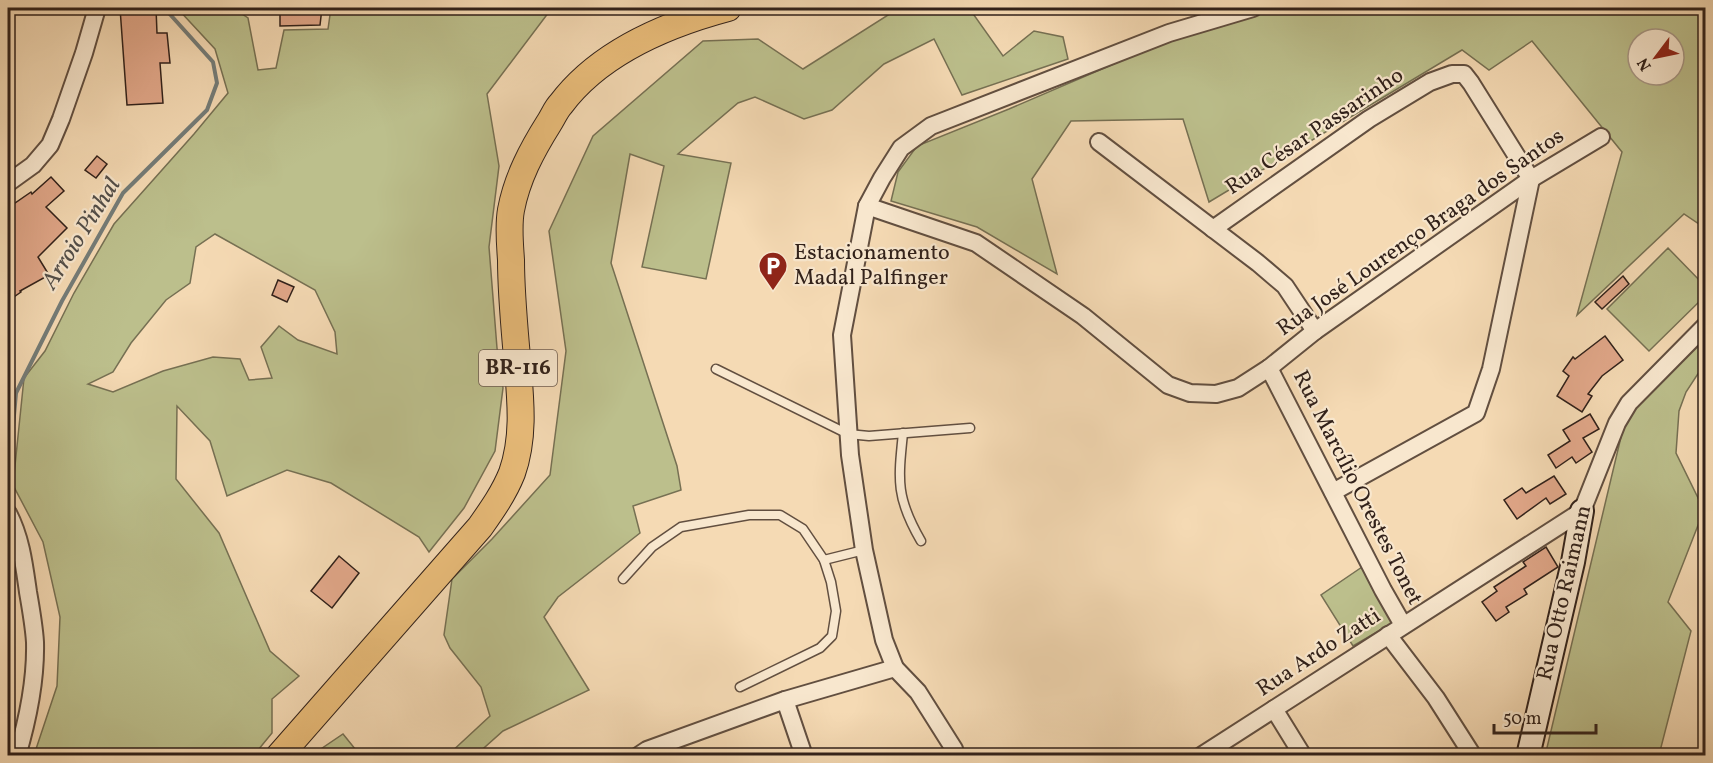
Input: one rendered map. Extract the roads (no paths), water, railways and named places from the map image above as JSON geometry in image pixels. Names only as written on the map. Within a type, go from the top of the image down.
[{"type":"main road","name":"BR-116","points":[[279,756],[480,527],[502,495],[512,472],[522,417],[511,272],[510,212],[517,183],[542,134],[561,103],[583,80],[605,63],[664,28],[728,8]]},
{"type":"street","points":[[8,183],[33,165],[50,145],[80,64],[97,8]]},
{"type":"street","points":[[956,756],[954,749],[918,692],[895,668],[884,640],[864,550],[850,455],[842,335],[867,206],[901,148],[931,126],[1169,33],[1253,8]]},
{"type":"street","name":"Rua César Passarinho","points":[[1213,229],[1369,119],[1430,82],[1452,74],[1464,74],[1471,83],[1531,179]]},
{"type":"street","name":"Rua José Lourenço Braga dos Santos","points":[[1269,368],[1315,331],[1531,179],[1600,137]]},
{"type":"street","points":[[1099,142],[1285,286],[1315,331]]},
{"type":"street","points":[[1333,492],[1476,413],[1491,369],[1531,179]]},
{"type":"street","name":"Rua Marcílio Orestes Tonet","points":[[867,206],[976,243],[1083,316],[1168,385],[1190,393],[1216,394],[1238,388],[1269,368],[1403,625]]},
{"type":"street","name":"Rua Otto Raimann","points":[[1528,756],[1573,562],[1582,511],[1617,423],[1629,403],[1706,325]]},
{"type":"street","name":"Rua Ardo Zatti","points":[[1201,756],[1582,511]]},
{"type":"street","points":[[8,513],[21,544],[35,641],[33,690],[17,756]]},
{"type":"street","points":[[1388,636],[1436,698],[1473,756]]},
{"type":"street","points":[[644,754],[784,700],[895,668]]},
{"type":"street","points":[[784,700],[804,756]]},
{"type":"street","points":[[1274,709],[1303,756]]},
{"type":"lane","points":[[716,369],[848,434],[869,436],[970,428]]},
{"type":"lane","points":[[903,433],[899,472],[900,494],[909,520],[921,541]]},
{"type":"lane","points":[[623,579],[652,548],[681,527],[750,515],[780,515],[804,529],[824,560],[831,582],[836,610],[832,636],[820,648],[740,687]]},
{"type":"lane","points":[[824,560],[864,550]]},
{"type":"waterway","name":"Arroio Pinhal","points":[[8,482],[16,393],[62,301],[123,193],[207,110],[217,83],[213,62],[166,8]]},
{"type":"place","name":"Estacionamento Madal Palfinger","points":[[773,292]]}]
